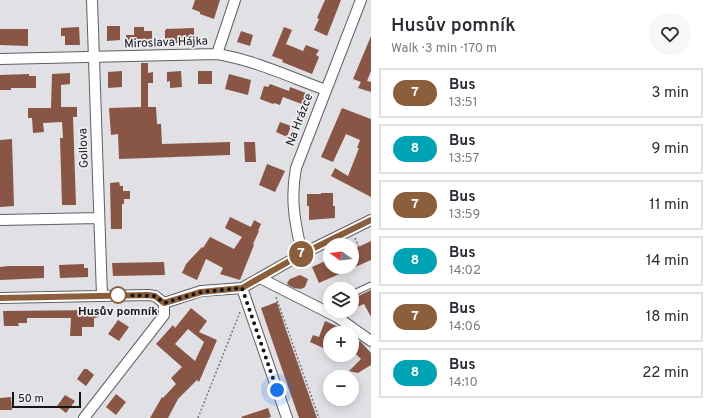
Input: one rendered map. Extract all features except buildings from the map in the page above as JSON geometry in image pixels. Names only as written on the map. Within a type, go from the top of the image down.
[{"type":"street","name":"Gollova","points":[[92,0],[102,296]]},
{"type":"street","points":[[217,54],[235,0]]},
{"type":"street","name":"Na Hrázce","points":[[302,254],[293,212],[293,185],[296,168],[361,0]]},
{"type":"street","name":"Miroslava Hájka","points":[[0,59],[217,54],[251,63],[326,90]]},
{"type":"street","points":[[0,220],[100,218]]},
{"type":"street","points":[[164,303],[201,292],[242,288],[302,254],[371,220]]},
{"type":"street","points":[[260,278],[337,317],[371,342]]},
{"type":"street","points":[[242,288],[287,418]]},
{"type":"street","points":[[0,298],[148,295],[155,296],[164,303]]},
{"type":"street","points":[[84,418],[164,315],[164,303]]},
{"type":"lane","points":[[359,290],[371,284]]},
{"type":"path","points":[[276,296],[318,418]]},
{"type":"path","points":[[198,418],[231,333],[246,300]]},
{"type":"bus line","name":"7","points":[[0,298],[148,295],[155,296],[164,303],[201,292],[242,288],[302,254],[371,220]]},
{"type":"place","name":"Husův pomník","points":[[118,295]]},
{"type":"route","points":[[118,295],[155,296],[164,303],[201,292],[242,288],[277,390]]}]
